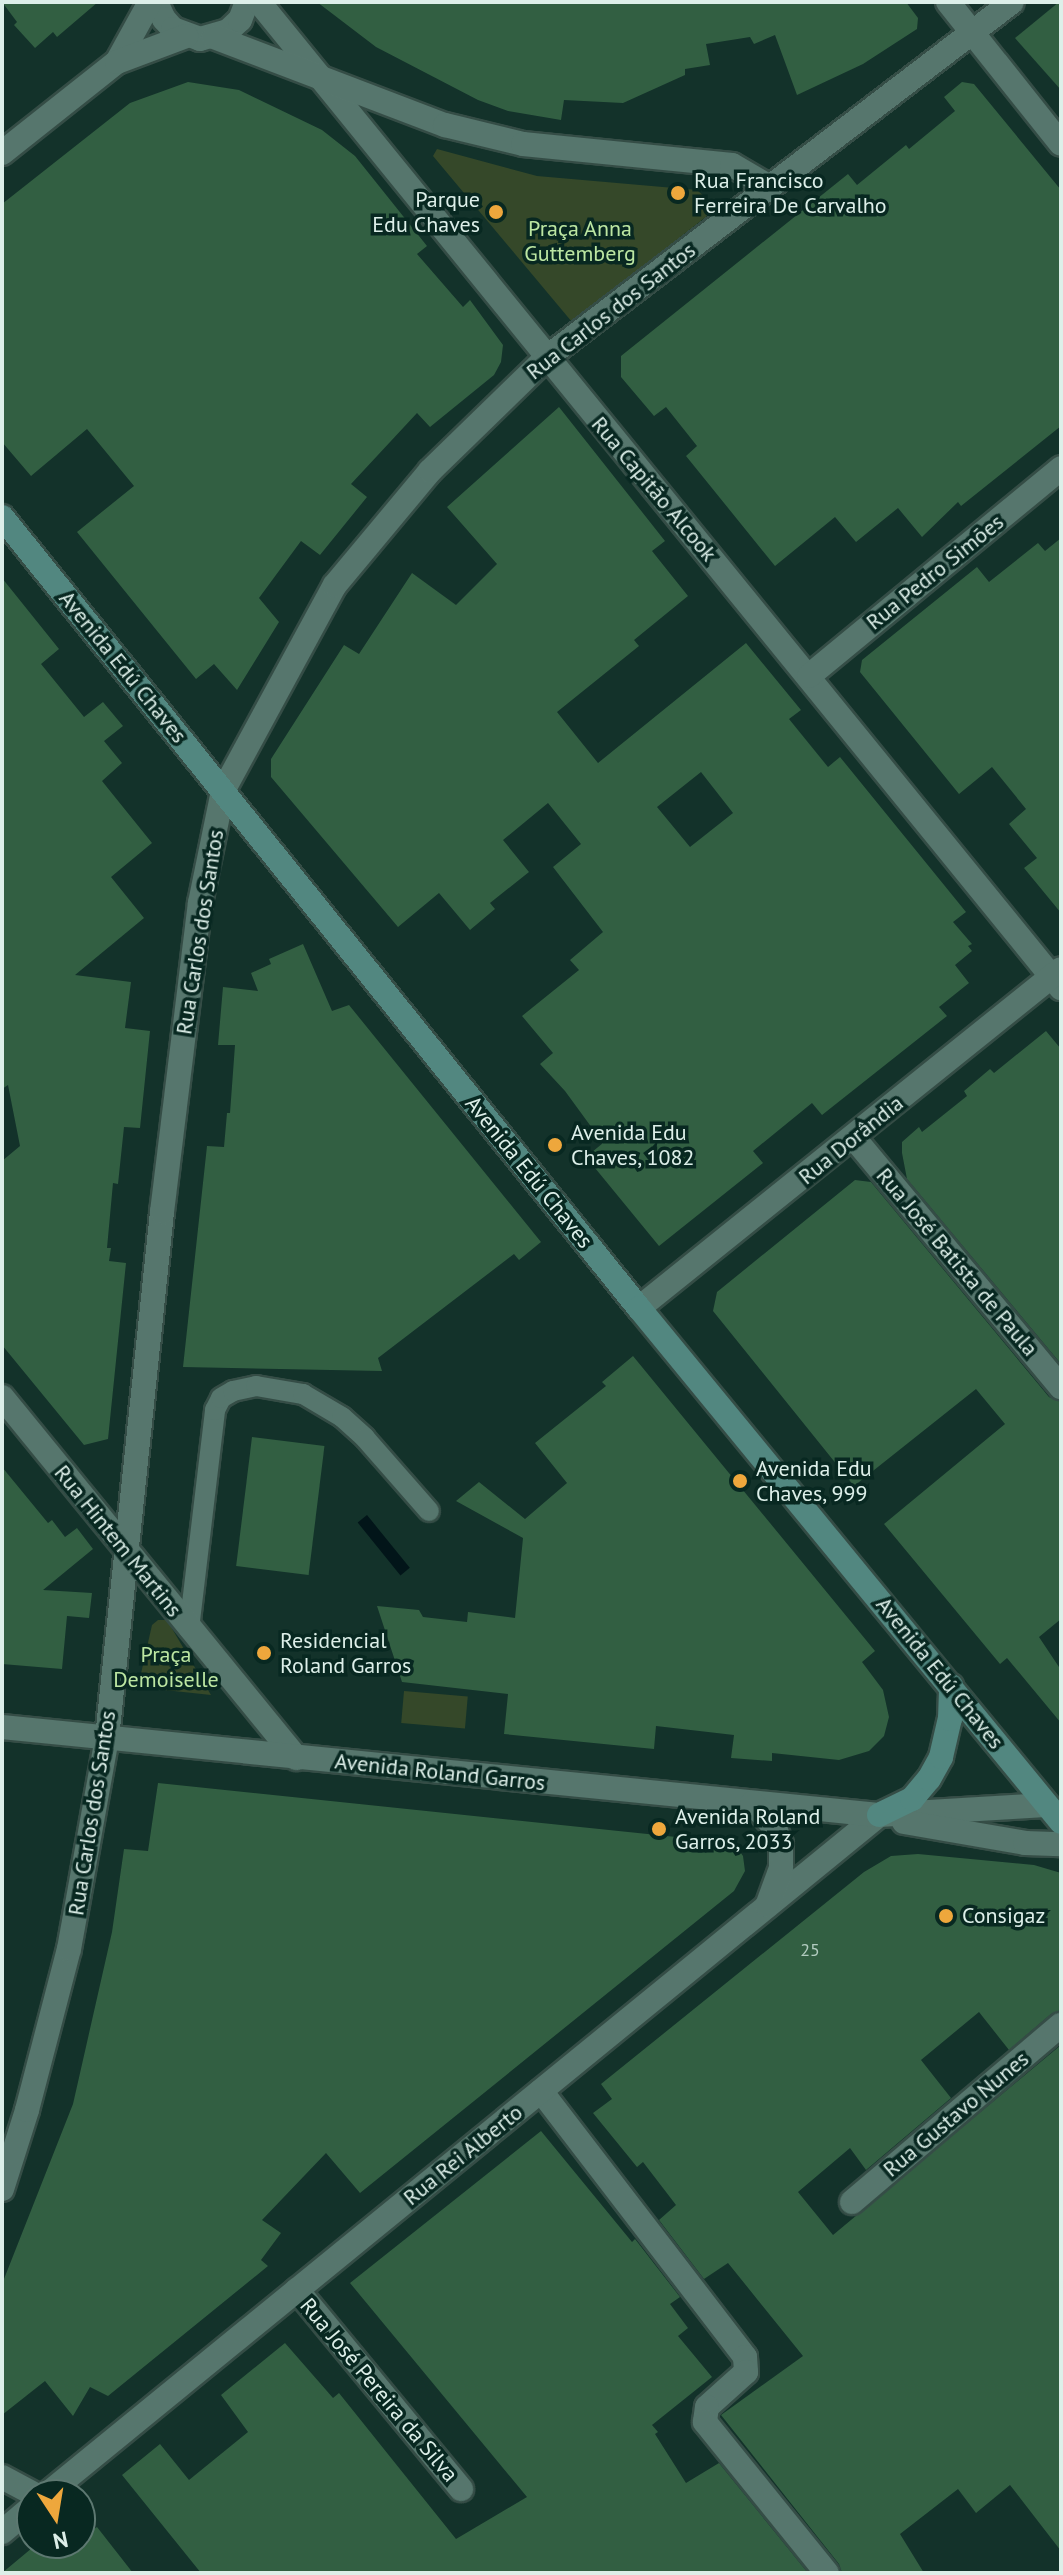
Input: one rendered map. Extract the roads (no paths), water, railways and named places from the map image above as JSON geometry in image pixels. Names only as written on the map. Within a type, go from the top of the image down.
[{"type":"main road","name":"Avenida Edú Chaves","points":[[2,517],[639,1308],[1056,1809]]},
{"type":"main road","points":[[879,1815],[912,1799],[929,1779],[941,1757],[950,1719],[951,1686]]},
{"type":"street","points":[[117,62],[153,2],[164,19],[186,36]]},
{"type":"street","points":[[214,37],[240,20],[247,2]]},
{"type":"street","points":[[259,2],[326,82],[445,125],[523,144],[732,165],[770,187]]},
{"type":"street","points":[[948,2],[1061,144]]},
{"type":"street","name":"Rua Carlos dos Santos","points":[[2,2189],[27,2110],[69,1949],[107,1738],[198,918],[223,791],[335,585],[430,471],[546,358],[1012,2]]},
{"type":"street","points":[[2,153],[117,62],[186,36]]},
{"type":"street","name":"Rua Capitão Alcook","points":[[186,36],[214,37],[326,82],[546,358],[1058,978]]},
{"type":"street","name":"Rua Pedro Simões","points":[[809,676],[1061,468]]},
{"type":"street","name":"Rua Dorândia","points":[[639,1308],[1058,978]]},
{"type":"street","name":"Rua José Batista de Paula","points":[[854,1138],[1061,1387]]},
{"type":"street","name":"Rua Hintem Martins","points":[[2,1397],[296,1758]]},
{"type":"street","name":"Avenida Roland Garros","points":[[2,1727],[879,1815],[1056,1809]]},
{"type":"street","points":[[752,1803],[775,1828],[781,1844],[781,1868],[767,1906]]},
{"type":"street","name":"Avenida Roland Garros","points":[[879,1815],[889,1820],[1025,1843],[1061,1844]]},
{"type":"street","name":"Rua Rei Alberto","points":[[66,2479],[879,1815]]},
{"type":"street","name":"Rua Gustavo Nunes","points":[[852,2202],[1061,2025]]},
{"type":"street","points":[[541,2091],[745,2357],[746,2372],[703,2413],[709,2428],[827,2573]]},
{"type":"street","name":"Rua José Pereira da Silva","points":[[297,2290],[461,2489]]},
{"type":"lane","points":[[189,1629],[215,1410],[221,1398],[233,1391],[256,1386],[303,1394],[342,1417],[365,1438],[429,1511]]},
{"type":"place","name":"Rua Francisco Ferreira De Carvalho","points":[[678,193]]},
{"type":"place","name":"Parque Edu Chaves","points":[[496,212]]},
{"type":"place","name":"Avenida Edu Chaves, 1082","points":[[555,1145]]},
{"type":"place","name":"Avenida Edu Chaves, 999","points":[[740,1481]]},
{"type":"place","name":"Residencial Roland Garros","points":[[264,1653]]},
{"type":"place","name":"Avenida Roland Garros, 2033","points":[[659,1829]]},
{"type":"place","name":"Consigaz","points":[[946,1916]]},
{"type":"park label","name":"Praça Anna Guttemberg","points":[[580,240]]},
{"type":"park label","name":"Praça Demoiselle","points":[[166,1666]]}]
